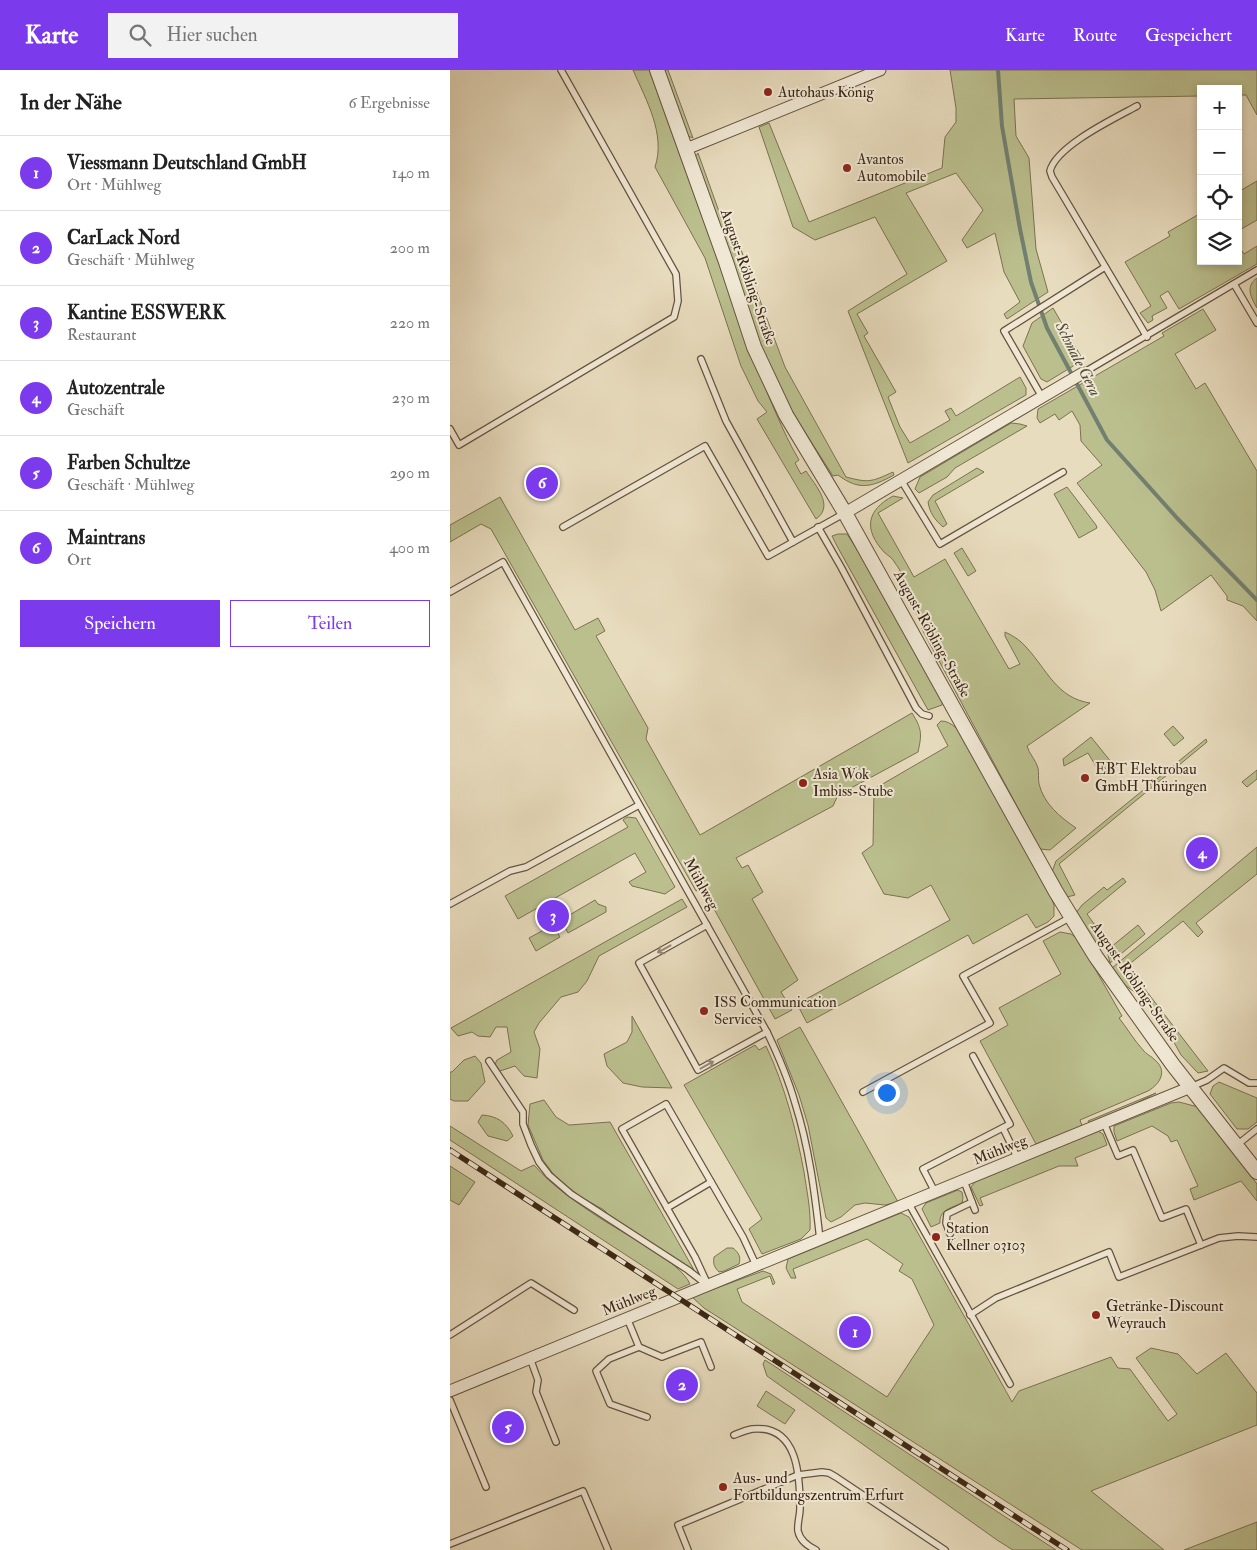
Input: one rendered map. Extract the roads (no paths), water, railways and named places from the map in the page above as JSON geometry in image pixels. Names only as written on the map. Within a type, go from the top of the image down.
[{"type":"street","name":"August-Röbling-Straße","points":[[657,70],[754,347],[786,415],[846,513],[1071,917],[1105,970],[1173,1065],[1257,1172]]},
{"type":"street","points":[[686,149],[880,70]]},
{"type":"street","points":[[846,513],[1083,373]]},
{"type":"street","name":"Mühlweg","points":[[450,1391],[1191,1087]]},
{"type":"lane","points":[[450,429],[459,445],[674,317],[678,301],[676,274],[560,70]]},
{"type":"lane","points":[[1137,106],[1081,138],[1056,159],[1051,168],[1052,178],[1146,337]]},
{"type":"lane","points":[[1042,397],[1004,331],[1105,268]]},
{"type":"lane","points":[[1083,373],[1257,270]]},
{"type":"lane","points":[[1234,284],[1257,324]]},
{"type":"lane","points":[[701,359],[726,421],[793,542]]},
{"type":"lane","points":[[563,527],[705,446],[768,556],[846,513]]},
{"type":"lane","points":[[901,480],[940,544],[1063,472]]},
{"type":"lane","points":[[818,527],[916,708],[922,714],[929,716]]},
{"type":"lane","name":"Mühlweg","points":[[450,592],[503,562],[767,1032],[796,1103],[816,1203],[820,1240]]},
{"type":"lane","points":[[450,904],[510,871],[526,867],[639,805]]},
{"type":"lane","points":[[863,1092],[990,1023],[963,976],[1071,917]]},
{"type":"lane","points":[[706,925],[638,963],[698,1070],[767,1032]]},
{"type":"lane","points":[[935,1193],[923,1169],[1010,1124],[973,1056]]},
{"type":"lane","points":[[489,1061],[523,1112],[523,1124],[531,1144],[539,1162],[549,1175],[571,1194],[708,1285]]},
{"type":"lane","points":[[1191,1087],[1207,1080],[1224,1068],[1249,1083],[1257,1083]]},
{"type":"lane","points":[[708,1285],[695,1258],[622,1129],[666,1104],[743,1236],[756,1265]]},
{"type":"lane","points":[[1104,1123],[1118,1156],[1133,1150],[1162,1218],[1186,1209],[1201,1245]]},
{"type":"lane","points":[[1002,1128],[1018,1158]]},
{"type":"lane","points":[[1237,1145],[1257,1128]]},
{"type":"lane","points":[[964,1181],[975,1210]]},
{"type":"lane","points":[[667,1208],[711,1182]]},
{"type":"lane","points":[[950,1234],[946,1222],[947,1214],[972,1202]]},
{"type":"lane","points":[[909,1204],[1010,1384]]},
{"type":"lane","points":[[970,1315],[996,1298],[1109,1252],[1119,1277],[1219,1238],[1257,1237]]},
{"type":"lane","points":[[450,1335],[531,1283],[574,1310]]},
{"type":"lane","points":[[627,1318],[639,1347],[662,1357],[701,1342],[711,1367]]},
{"type":"lane","points":[[639,1347],[609,1359],[596,1371],[610,1404],[647,1417]]},
{"type":"lane","points":[[530,1358],[538,1380],[536,1392],[556,1442]]},
{"type":"lane","points":[[450,1400],[486,1487]]},
{"type":"lane","points":[[734,1435],[751,1429],[767,1429],[779,1435],[789,1445],[796,1460],[798,1475],[800,1509],[798,1531],[804,1542],[816,1550]]},
{"type":"lane","points":[[688,1550],[678,1525],[798,1475],[815,1472],[830,1473],[945,1550]]},
{"type":"lane","points":[[450,1544],[583,1491],[608,1550]]},
{"type":"waterway","name":"Schmale Gera","points":[[998,70],[1002,126],[1020,229],[1031,282],[1047,328],[1107,440],[1177,518],[1257,600]]},
{"type":"railway","points":[[450,1150],[1067,1550]]},
{"type":"place","name":"Autohaus König","points":[[768,92]]},
{"type":"place","name":"Avantos Automobile","points":[[847,168]]},
{"type":"place","name":"Maintrans","points":[[542,483]]},
{"type":"place","name":"EBT Elektrobau GmbH Thüringen","points":[[1085,778]]},
{"type":"place","name":"Asia Wok Imbiss-Stube","points":[[803,783]]},
{"type":"place","name":"Autozentrale","points":[[1202,853]]},
{"type":"place","name":"Kantine ESSWERK","points":[[553,916]]},
{"type":"place","name":"ISS Communication Services","points":[[704,1011]]},
{"type":"place","name":"Station Kellner 03103","points":[[936,1237]]},
{"type":"place","name":"Getränke-Discount Weyrauch","points":[[1096,1315]]},
{"type":"place","name":"Viessmann Deutschland GmbH","points":[[855,1332]]},
{"type":"place","name":"CarLack Nord","points":[[682,1385]]},
{"type":"place","name":"Farben Schultze","points":[[508,1427]]},
{"type":"place","name":"Aus- und Fortbildungszentrum Erfurt","points":[[723,1487]]}]
